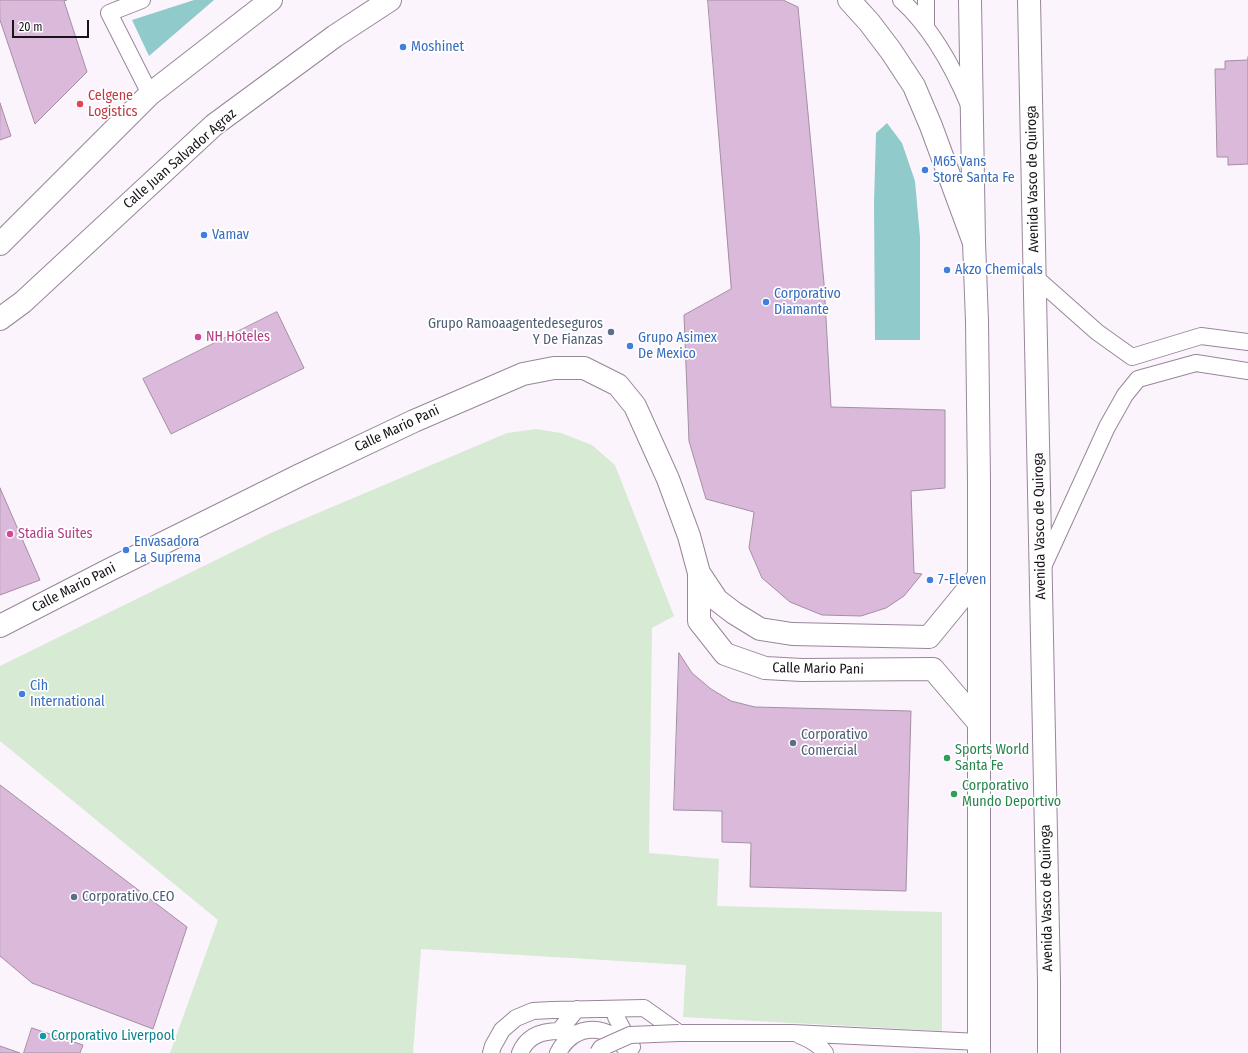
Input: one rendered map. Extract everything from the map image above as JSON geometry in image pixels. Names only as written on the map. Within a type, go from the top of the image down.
[{"type":"street","points":[[0,244],[150,94],[271,0]]},
{"type":"street","name":"Calle Juan Salvador Agraz","points":[[0,319],[23,302],[214,125],[335,36],[389,0]]},
{"type":"street","points":[[849,0],[888,47],[914,86],[931,126],[974,242]]},
{"type":"street","points":[[970,0],[974,242],[977,321],[979,576],[979,1047]]},
{"type":"street","name":"Avenida Vasco de Quiroga","points":[[1029,0],[1049,981],[1049,1053]]},
{"type":"street","name":"Calle Mario Pani","points":[[0,626],[292,479],[414,421],[523,374],[554,368],[584,368],[618,385],[635,406],[668,479],[689,536],[699,573],[699,621],[725,654],[765,668],[802,670],[933,669],[979,723]]},
{"type":"street","name":"Calle Mario Pani","points":[[699,573],[717,600],[734,613],[760,629],[792,634],[929,637],[979,576]]},
{"type":"lane","points":[[142,0],[109,13],[150,94]]},
{"type":"lane","points":[[901,0],[926,27],[946,58],[961,86],[970,108],[972,118]]},
{"type":"lane","points":[[926,0],[926,27]]},
{"type":"lane","points":[[1035,277],[1097,332],[1132,357],[1201,336],[1248,342]]},
{"type":"lane","points":[[1041,572],[1107,427],[1125,395],[1138,379],[1196,363],[1248,372]]},
{"type":"lane","points":[[491,1053],[493,1046],[502,1030],[516,1018],[533,1011],[644,1008],[680,1033]]},
{"type":"lane","points":[[520,1053],[528,1040],[538,1034],[548,1031],[559,1031],[577,1009]]},
{"type":"lane","points":[[616,1016],[632,1046],[630,1053]]},
{"type":"lane","points":[[558,1053],[569,1038],[580,1032],[592,1029],[602,1030],[611,1034],[621,1041],[630,1053]]},
{"type":"lane","points":[[598,1053],[602,1048],[630,1035],[680,1033],[792,1033],[979,1047]]},
{"type":"lane","points":[[792,1033],[808,1038],[822,1048],[826,1053]]},
{"type":"green space","points":[[536,429],[561,433],[592,445],[615,465],[674,616],[652,628],[649,853],[719,859],[717,906],[942,912],[942,1031],[683,1017],[686,965],[421,949],[413,1053],[170,1053],[218,920],[0,741],[0,666],[273,532],[507,433]]},
{"type":"water","points":[[194,0],[214,0],[149,56],[132,20]]},
{"type":"water","points":[[887,123],[902,143],[915,181],[920,237],[920,340],[875,340],[874,203],[876,133]]},
{"type":"building","points":[[0,0],[67,0],[64,1],[87,72],[35,124],[0,20]]},
{"type":"building","name":"Corporativo Diamante","points":[[708,0],[783,0],[798,7],[824,283],[831,407],[945,410],[945,488],[911,491],[914,573],[922,574],[904,596],[886,608],[861,616],[822,615],[790,602],[762,578],[749,548],[754,512],[706,499],[689,441],[684,315],[731,289]]},
{"type":"building","points":[[1248,60],[1248,164],[1228,165],[1228,157],[1217,157],[1215,69],[1225,69],[1225,61]]},
{"type":"building","points":[[0,103],[11,136],[0,140]]},
{"type":"building","points":[[277,312],[304,368],[171,434],[143,379]]},
{"type":"building","name":"Stadia Suites","points":[[0,488],[40,580],[0,595]]},
{"type":"building","name":"Corporativo Comercial","points":[[679,653],[692,673],[711,689],[731,701],[755,707],[911,711],[906,891],[750,887],[751,843],[722,842],[722,811],[674,810]]},
{"type":"building","name":"Corporativo CEO","points":[[0,785],[187,927],[153,1029],[32,983],[0,956]]},
{"type":"building","name":"Corporativo Liverpool","points":[[32,1028],[83,1045],[80,1053],[24,1053]]},
{"type":"building","name":"Corporativo Liverpool","points":[[0,1046],[20,1053],[0,1053]]},
{"type":"place","name":"Moshinet","points":[[403,47]]},
{"type":"place","name":"Celgene Logistics","points":[[80,104]]},
{"type":"place","name":"M65 Vans Store Santa Fe","points":[[925,170]]},
{"type":"place","name":"Vamav","points":[[204,235]]},
{"type":"place","name":"Akzo Chemicals","points":[[947,270]]},
{"type":"place","name":"Corporativo Diamante","points":[[766,302]]},
{"type":"place","name":"Grupo Ramoaagentedeseguros Y De Fianzas","points":[[611,332]]},
{"type":"place","name":"NH Hoteles","points":[[198,337]]},
{"type":"place","name":"Grupo Asimex De Mexico","points":[[630,346]]},
{"type":"place","name":"Stadia Suites","points":[[10,534]]},
{"type":"place","name":"Envasadora La Suprema","points":[[126,550]]},
{"type":"place","name":"7-Eleven","points":[[930,580]]},
{"type":"place","name":"Cih International","points":[[22,694]]},
{"type":"place","name":"Corporativo Comercial","points":[[793,743]]},
{"type":"place","name":"Sports World Santa Fe","points":[[947,758]]},
{"type":"place","name":"Corporativo Mundo Deportivo","points":[[954,794]]},
{"type":"place","name":"Corporativo CEO","points":[[74,897]]},
{"type":"place","name":"Corporativo Liverpool","points":[[43,1036]]}]
